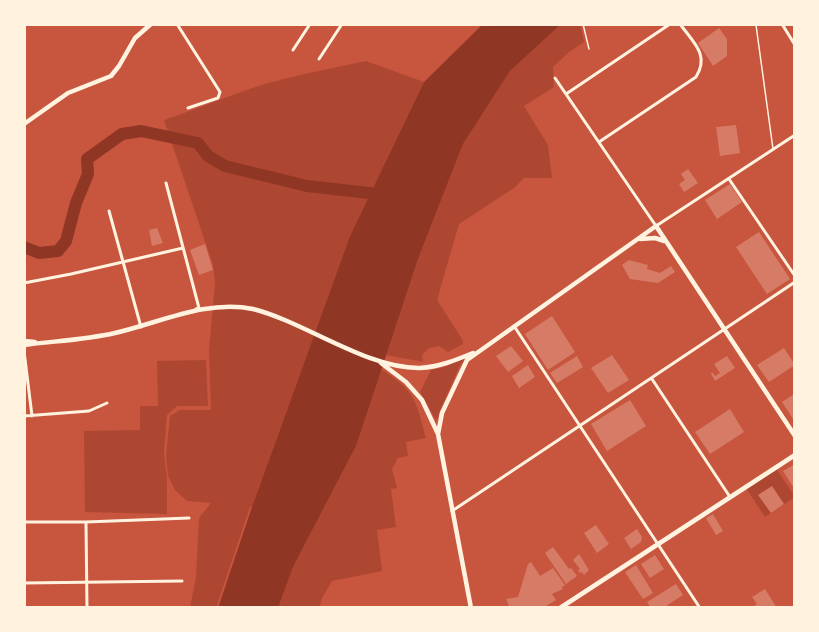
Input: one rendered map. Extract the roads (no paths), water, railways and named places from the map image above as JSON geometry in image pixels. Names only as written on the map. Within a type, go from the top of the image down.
[{"type":"street","points":[[24,124],[68,93],[111,76],[135,38],[151,24]]},
{"type":"street","points":[[177,24],[220,92],[218,98],[188,108]]},
{"type":"street","points":[[293,50],[310,24]]},
{"type":"street","points":[[319,59],[342,24]]},
{"type":"street","points":[[566,94],[670,24]]},
{"type":"street","points":[[599,142],[696,77],[702,68],[702,56],[680,24]]},
{"type":"street","points":[[782,24],[795,45]]},
{"type":"street","points":[[555,78],[795,436]]},
{"type":"street","points":[[438,434],[442,413],[463,366],[478,351],[656,226],[794,137]]},
{"type":"street","points":[[729,179],[795,276]]},
{"type":"street","points":[[24,344],[98,337],[141,327],[200,308],[166,183]]},
{"type":"street","points":[[109,211],[141,327]]},
{"type":"street","points":[[638,239],[655,238],[666,242]]},
{"type":"street","points":[[24,283],[184,248]]},
{"type":"street","points":[[452,511],[580,428],[795,282]]},
{"type":"street","points":[[24,344],[104,335],[203,310],[237,306],[274,316],[379,361],[406,368],[433,367],[478,351]]},
{"type":"street","points":[[514,326],[700,608]]},
{"type":"street","points":[[24,351],[32,416]]},
{"type":"street","points":[[379,361],[414,390],[430,414],[438,434],[471,608]]},
{"type":"street","points":[[651,379],[730,496]]},
{"type":"street","points":[[24,416],[89,411],[107,403]]},
{"type":"street","points":[[560,608],[795,455]]},
{"type":"street","points":[[24,522],[189,518]]},
{"type":"street","points":[[86,522],[87,608]]},
{"type":"street","points":[[24,583],[182,581]]},
{"type":"lane","points":[[756,26],[773,150]]},
{"type":"waterway","points":[[24,247],[39,253],[58,251],[66,241],[76,203],[88,174],[87,159],[122,134],[141,131],[198,143],[208,156],[225,166],[307,186],[387,195]]}]
